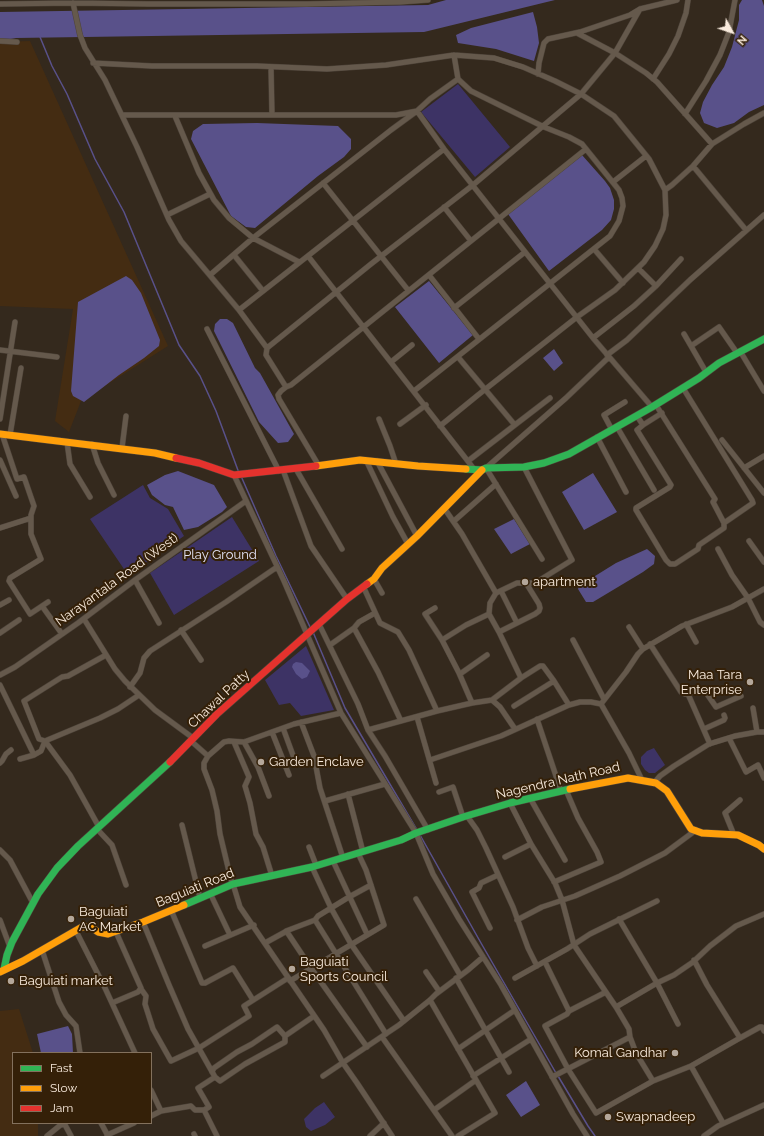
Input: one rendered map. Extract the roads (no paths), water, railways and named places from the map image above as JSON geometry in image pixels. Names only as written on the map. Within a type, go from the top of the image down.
[{"type":"street","points":[[0,4],[74,5],[94,2],[306,4],[428,0]]},
{"type":"street","points":[[538,74],[539,63],[546,41],[577,33],[630,15],[640,9],[677,0]]},
{"type":"street","points":[[653,79],[669,54],[678,36],[686,13],[688,0]]},
{"type":"street","points":[[685,114],[706,81],[720,55],[729,32],[735,0]]},
{"type":"street","points":[[74,5],[80,35],[93,63],[105,80],[167,215],[181,241],[239,310],[267,348]]},
{"type":"street","points":[[286,387],[266,355],[267,348],[381,256],[473,185],[582,94],[615,54],[640,9]]},
{"type":"street","points":[[577,33],[615,54],[653,79],[712,144]]},
{"type":"street","points":[[0,41],[17,42]]},
{"type":"street","points":[[93,63],[152,66],[327,69],[362,68],[454,55],[494,58],[523,67],[582,94],[614,116],[646,156],[665,190],[666,215],[663,229],[655,246],[638,268],[615,290],[577,317],[440,426]]},
{"type":"street","points":[[414,391],[610,236],[619,221],[624,206],[619,190],[582,144],[472,92],[458,79],[454,55]]},
{"type":"street","points":[[271,67],[272,115]]},
{"type":"street","points":[[210,275],[253,238],[390,130],[458,79]]},
{"type":"street","points":[[122,115],[396,116],[417,111]]},
{"type":"street","points":[[417,111],[444,149],[500,218],[593,338],[662,414],[715,499],[712,502],[724,523],[724,528],[699,545],[698,549],[675,564],[669,563],[636,510],[671,486],[637,430],[662,414]]},
{"type":"street","points":[[665,190],[693,166],[712,144],[764,113]]},
{"type":"street","points":[[175,116],[199,173],[210,194],[229,218],[253,238],[299,262]]},
{"type":"street","points":[[239,310],[444,149]]},
{"type":"street","points":[[319,466],[279,399],[278,395],[281,391],[586,149]]},
{"type":"street","points":[[613,182],[646,156]]},
{"type":"street","points":[[693,166],[746,230]]},
{"type":"street","points":[[323,183],[408,290]]},
{"type":"street","points":[[167,215],[210,194]]},
{"type":"street","points":[[444,207],[471,241]]},
{"type":"street","points":[[484,469],[627,340],[690,280],[764,215]]},
{"type":"street","points":[[594,249],[623,282]]},
{"type":"street","points":[[454,308],[525,252]]},
{"type":"street","points":[[234,255],[263,291]]},
{"type":"street","points":[[308,256],[426,405],[440,426],[474,469]]},
{"type":"street","points":[[593,338],[634,306],[656,286],[680,259]]},
{"type":"street","points":[[638,268],[656,286]]},
{"type":"street","points":[[429,274],[479,339]]},
{"type":"street","points":[[0,420],[14,322]]},
{"type":"street","points":[[691,346],[720,327],[764,391]]},
{"type":"street","points":[[207,329],[281,470],[311,546],[346,599]]},
{"type":"street","points":[[684,334],[706,372]]},
{"type":"street","points":[[48,602],[30,614],[9,580],[41,559],[31,534],[31,518],[34,506],[24,477],[17,479],[1,434],[92,444],[155,453],[199,463],[234,475],[366,460],[418,466],[474,469],[524,466],[544,463],[569,454],[654,406],[738,352],[764,339]]},
{"type":"street","points":[[391,362],[412,345]]},
{"type":"street","points":[[0,350],[57,357]]},
{"type":"street","points":[[458,357],[514,424]]},
{"type":"street","points":[[10,435],[21,368]]},
{"type":"street","points":[[683,388],[752,500],[753,504],[724,523]]},
{"type":"street","points":[[468,460],[550,398]]},
{"type":"street","points":[[625,402],[604,416],[615,428],[654,490]]},
{"type":"street","points":[[400,424],[426,405]]},
{"type":"street","points":[[122,448],[126,416]]},
{"type":"street","points":[[637,416],[643,425]]},
{"type":"street","points":[[379,419],[396,464]]},
{"type":"street","points":[[597,437],[626,492]]},
{"type":"street","points":[[722,440],[764,493]]},
{"type":"street","points":[[67,442],[70,464],[90,497]]},
{"type":"street","points":[[92,444],[98,463],[114,495]]},
{"type":"street","points":[[744,468],[764,456]]},
{"type":"street","points":[[0,460],[16,496]]},
{"type":"street","points":[[366,460],[393,517],[408,544]]},
{"type":"street","points":[[377,461],[417,536]]},
{"type":"street","points":[[521,678],[489,614],[490,603],[499,592],[517,583],[535,584],[572,560],[524,466]]},
{"type":"street","points":[[296,468],[342,548]]},
{"type":"street","points":[[484,469],[496,484],[542,559]]},
{"type":"street","name":"Chawal Patty","points":[[1,971],[10,947],[33,903],[58,868],[98,828],[171,761],[217,714],[318,626],[346,599],[374,579],[382,568],[417,536],[484,469]]},
{"type":"street","points":[[234,475],[277,567],[341,713],[416,833],[433,874],[483,956],[587,1136]]},
{"type":"street","points":[[454,521],[496,484]]},
{"type":"street","name":"Narayantala Road (West)","points":[[0,675],[15,668],[246,501]]},
{"type":"street","points":[[444,508],[454,521],[517,623]]},
{"type":"street","points":[[0,528],[31,518]]},
{"type":"street","points":[[749,541],[764,562]]},
{"type":"street","points":[[718,549],[732,575],[748,598],[760,622],[764,625]]},
{"type":"street","points":[[130,687],[140,673],[144,658],[150,651],[277,567]]},
{"type":"street","points":[[374,579],[382,592]]},
{"type":"street","points":[[135,580],[159,623]]},
{"type":"street","points":[[499,632],[535,614],[540,608],[526,583]]},
{"type":"street","points":[[363,586],[380,623],[398,632],[409,650],[437,711]]},
{"type":"street","points":[[601,704],[638,654],[650,644],[686,624],[732,607],[764,589]]},
{"type":"street","points":[[0,605],[9,600]]},
{"type":"street","points":[[42,606],[62,634]]},
{"type":"street","points":[[435,608],[425,614],[442,640],[460,674],[472,702]]},
{"type":"street","points":[[330,646],[354,628],[359,622],[375,613]]},
{"type":"street","points":[[442,640],[466,625],[489,614]]},
{"type":"street","points":[[84,619],[115,669],[130,687],[155,710],[192,740],[208,756]]},
{"type":"street","points":[[0,633],[19,620]]},
{"type":"street","points":[[686,624],[696,642]]},
{"type":"street","points":[[318,626],[330,646],[358,704],[368,730],[385,756],[428,830]]},
{"type":"street","points":[[629,627],[643,649]]},
{"type":"street","points":[[354,628],[378,672],[401,721]]},
{"type":"street","points":[[182,630],[201,660]]},
{"type":"street","points":[[574,640],[604,699]]},
{"type":"street","points":[[650,644],[683,693],[688,694],[698,689],[705,691],[716,707],[741,696]]},
{"type":"street","points":[[106,655],[68,676],[62,677],[24,701],[39,739],[45,741],[71,777],[98,828],[112,845],[126,885]]},
{"type":"street","points":[[460,674],[487,655]]},
{"type":"street","points":[[368,730],[472,702],[492,700],[521,678],[541,666],[554,681],[569,706]]},
{"type":"street","points":[[514,706],[554,681]]},
{"type":"street","points":[[0,686],[34,755]]},
{"type":"street","points":[[688,694],[710,744]]},
{"type":"street","points":[[20,759],[34,755],[41,751],[45,741],[112,712],[140,695]]},
{"type":"street","points":[[492,700],[500,707],[515,730]]},
{"type":"street","points":[[430,760],[501,736],[580,702],[591,702],[601,704],[629,753],[642,780]]},
{"type":"street","points":[[753,708],[756,732]]},
{"type":"street","points":[[341,713],[301,722],[244,742],[224,742],[208,756],[204,763],[204,769],[216,804],[220,834],[240,907],[254,925],[328,1036],[343,1063],[392,1136]]},
{"type":"street","points":[[704,729],[724,720],[724,715]]},
{"type":"street","points":[[417,717],[436,783]]},
{"type":"street","points":[[538,719],[563,790],[601,862],[554,882]]},
{"type":"street","points":[[301,722],[314,756],[318,780],[343,858]]},
{"type":"street","points":[[283,728],[294,758]]},
{"type":"street","points":[[272,732],[289,775]]},
{"type":"street","points":[[654,783],[660,776],[674,766],[710,744],[756,732],[764,732]]},
{"type":"street","points":[[729,738],[746,772],[758,765],[764,778]]},
{"type":"street","points":[[234,742],[249,777],[245,786],[256,834],[272,876]]},
{"type":"street","points":[[244,742],[258,767],[269,796]]},
{"type":"street","points":[[0,763],[6,754],[11,750]]},
{"type":"street","name":"Nagendra Nath Road","points":[[428,830],[465,816],[510,802],[628,778],[654,783],[667,791],[691,828],[696,830]]},
{"type":"street","points":[[325,801],[385,784]]},
{"type":"street","points":[[439,792],[453,787],[465,816],[477,830],[486,848],[513,907],[528,948],[537,966]]},
{"type":"street","points":[[116,932],[141,985],[141,989],[146,996],[145,1004],[153,1029],[171,1061],[199,1048],[249,1016],[244,1006],[253,1000],[384,925],[360,852],[348,794]]},
{"type":"street","points":[[530,798],[565,860]]},
{"type":"street","points":[[734,835],[725,814],[740,800]]},
{"type":"street","points":[[510,802],[531,844],[554,882],[562,900],[574,945],[629,1029],[630,1037],[636,1053],[653,1081]]},
{"type":"street","points":[[182,825],[200,898]]},
{"type":"street","name":"Baguiati Road","points":[[1,971],[82,927],[91,927],[98,932],[108,934],[116,932],[233,884],[333,861],[428,830]]},
{"type":"street","points":[[517,920],[542,908],[620,876],[665,853],[696,830],[702,833],[738,835],[759,845],[764,850]]},
{"type":"street","points":[[505,857],[531,844]]},
{"type":"street","points":[[309,847],[314,866],[331,908],[351,944],[404,1021]]},
{"type":"street","points":[[0,850],[10,860],[33,903]]},
{"type":"street","points":[[333,861],[367,934]]},
{"type":"street","points":[[490,928],[472,892],[479,888],[481,883],[498,875]]},
{"type":"street","points":[[265,943],[286,931],[315,920],[318,916],[371,885]]},
{"type":"street","points":[[210,893],[230,935]]},
{"type":"street","points":[[416,899],[509,1072]]},
{"type":"street","points":[[515,978],[574,945],[590,934],[657,901]]},
{"type":"street","points":[[171,910],[202,983],[205,983],[233,968],[253,1000]]},
{"type":"street","points":[[616,1007],[674,974],[736,926],[764,914]]},
{"type":"street","points":[[620,919],[657,983],[678,1024]]},
{"type":"street","points":[[0,920],[10,947]]},
{"type":"street","points":[[315,920],[384,1036],[452,1136]]},
{"type":"street","points":[[143,922],[180,1012],[214,1074],[220,1081],[245,1064],[285,1042],[285,1036],[277,1027],[214,1068],[214,1074],[198,1088],[209,1107],[204,1110],[195,1110],[191,1106],[161,1111],[152,1116]]},
{"type":"street","points":[[205,946],[254,925]]},
{"type":"street","points":[[76,931],[135,1052]]},
{"type":"street","points":[[286,931],[367,1047]]},
{"type":"street","points":[[42,950],[59,1002],[66,1015],[76,1026],[80,1052]]},
{"type":"street","points":[[323,1076],[404,1021],[483,956]]},
{"type":"street","points":[[694,960],[707,985],[740,1038]]},
{"type":"street","points":[[545,962],[569,1011]]},
{"type":"street","points":[[426,972],[439,991]]},
{"type":"street","points":[[112,1003],[138,992],[141,989]]},
{"type":"street","points":[[606,992],[569,1011],[567,1014],[545,1026],[568,1069],[596,1113],[653,1081],[691,1066],[760,1027],[762,1027],[764,1031]]},
{"type":"street","points":[[430,1000],[494,1113],[458,1136]]},
{"type":"street","points":[[458,1049],[514,1010]]},
{"type":"street","points":[[285,1036],[314,1016]]},
{"type":"street","points":[[553,1076],[630,1037]]},
{"type":"street","points":[[434,1110],[501,1058],[531,1040]]},
{"type":"street","points":[[691,1066],[724,1123]]},
{"type":"street","points":[[152,1092],[161,1111]]},
{"type":"street","points":[[704,1136],[711,1130],[724,1123],[764,1105]]},
{"type":"street","points":[[204,1110],[217,1136]]},
{"type":"street","points":[[370,1136],[384,1123]]},
{"type":"street","points":[[47,1136],[63,1124]]},
{"type":"street","points":[[65,1124],[71,1136]]},
{"type":"street","points":[[102,1124],[107,1135],[132,1124]]},
{"type":"waterway","points":[[40,37],[95,159],[124,212],[179,345],[200,376],[216,411],[239,473]]},
{"type":"waterway","points":[[241,476],[276,556],[311,629]]},
{"type":"waterway","points":[[313,632],[345,708],[417,830]]},
{"type":"waterway","points":[[420,835],[556,1073]]},
{"type":"waterway","points":[[558,1076],[595,1136]]},
{"type":"place","name":"apartment","points":[[525,582]]},
{"type":"place","name":"Maa Tara Enterprise","points":[[750,682]]},
{"type":"place","name":"Garden Enclave","points":[[261,762]]},
{"type":"place","name":"Baguiati AC Market","points":[[71,919]]},
{"type":"place","name":"Baguiati Sports Council","points":[[292,969]]},
{"type":"place","name":"Baguiati market","points":[[11,981]]},
{"type":"place","name":"Komal Gandhar","points":[[675,1053]]},
{"type":"place","name":"Swapnadeep","points":[[608,1117]]},
{"type":"park label","name":"Play Ground","points":[[220,555]]}]
